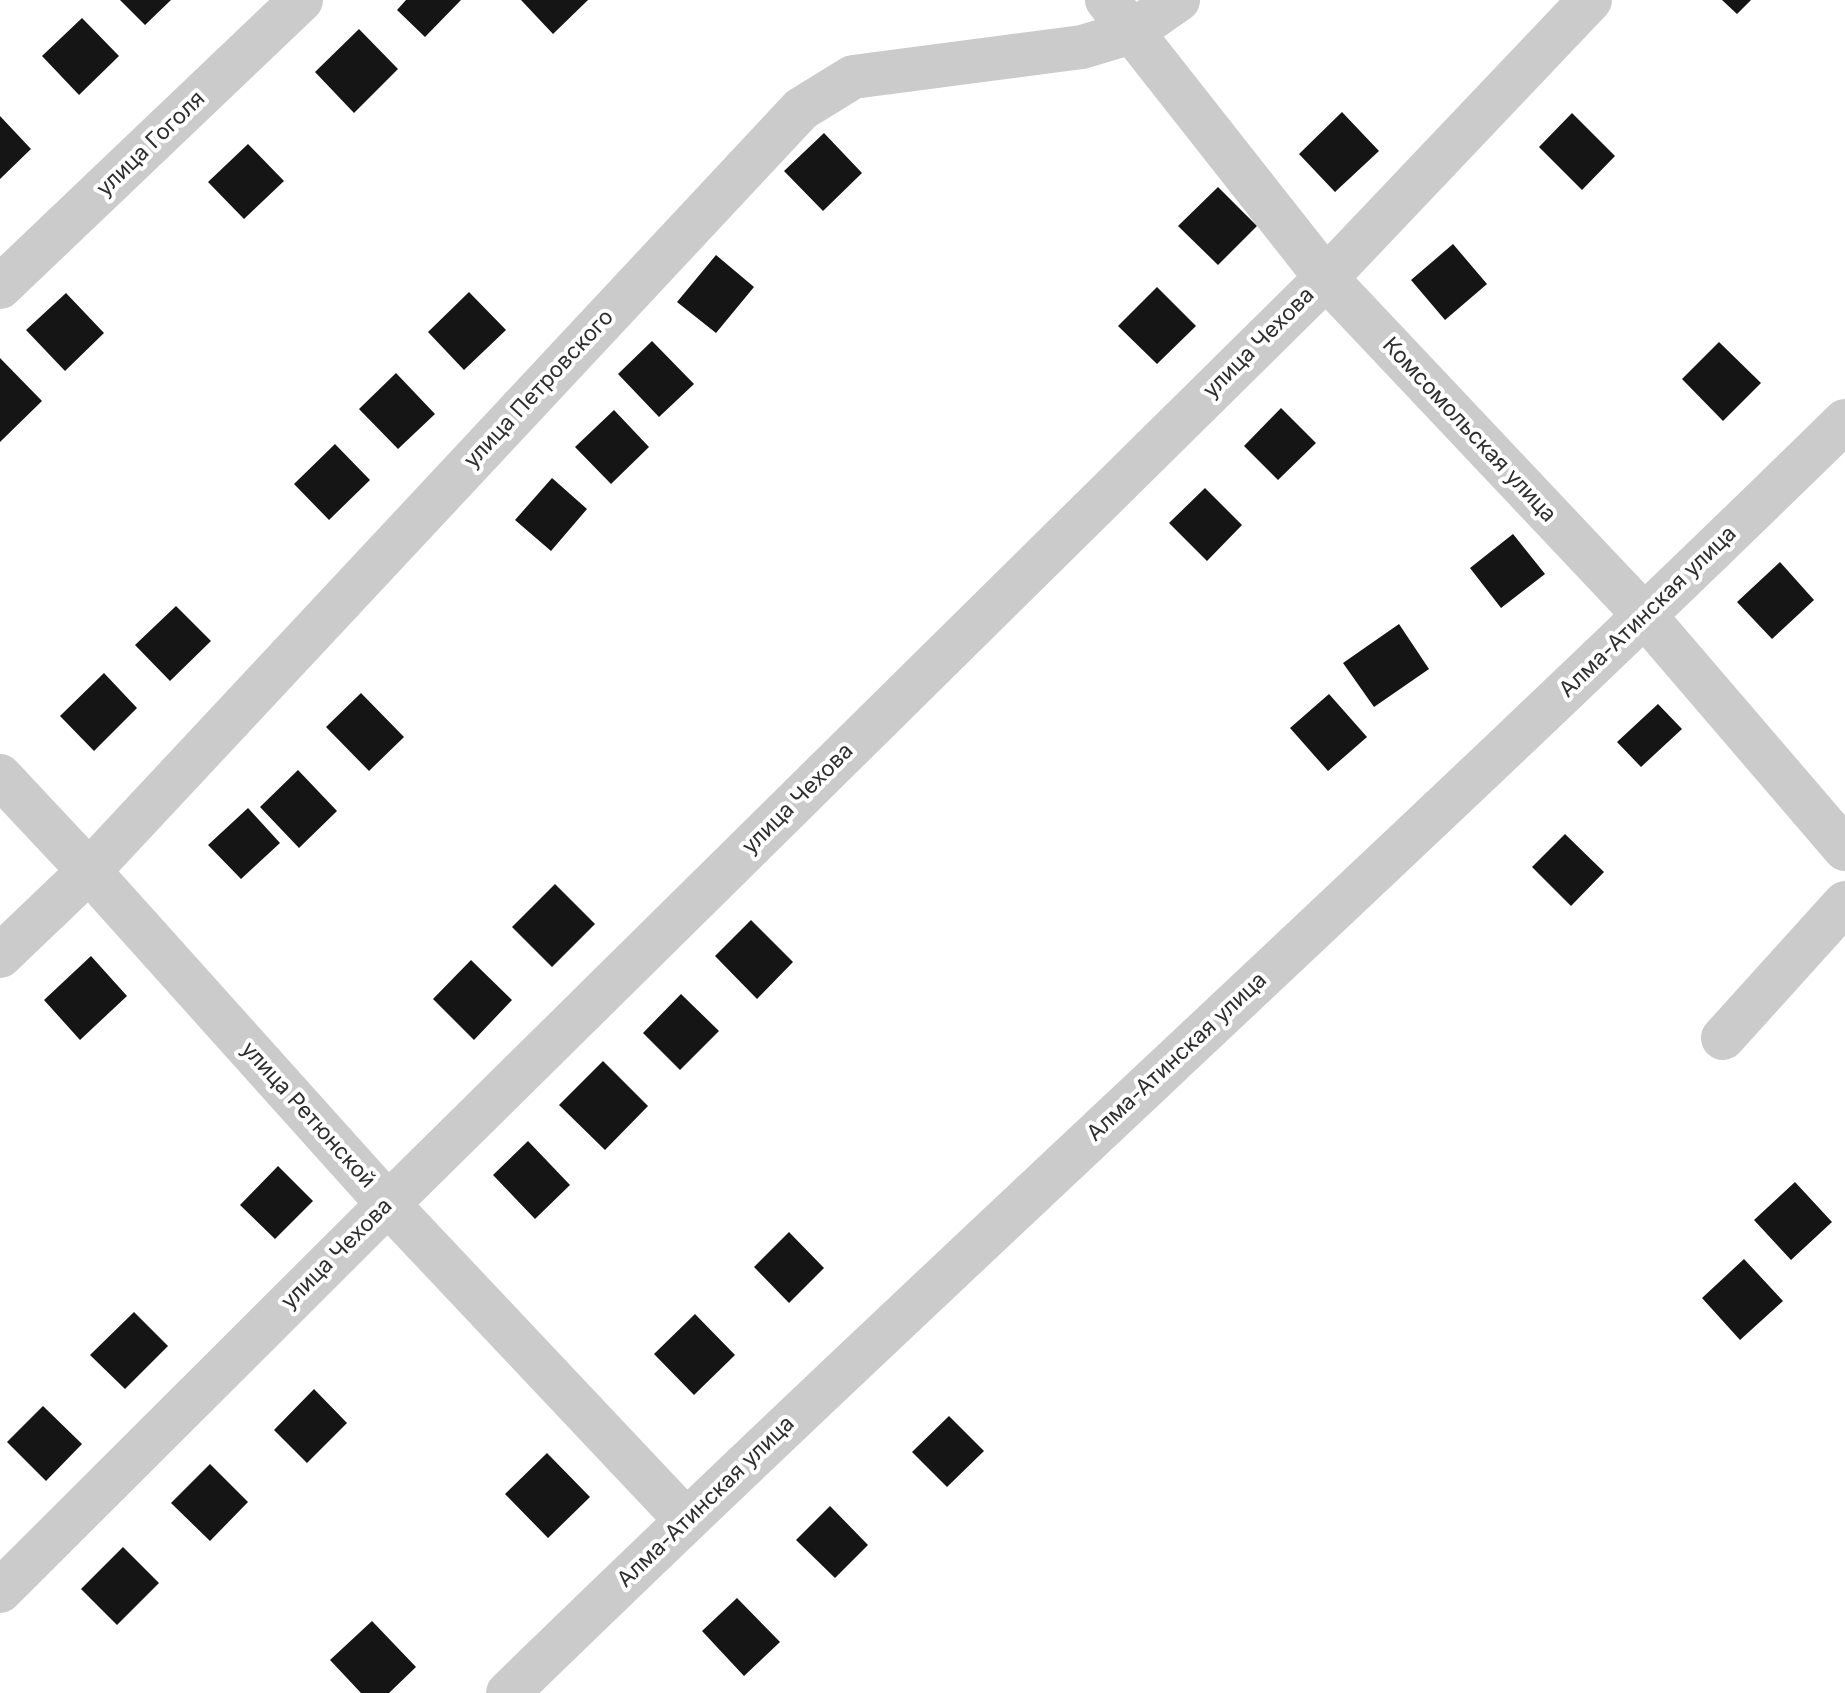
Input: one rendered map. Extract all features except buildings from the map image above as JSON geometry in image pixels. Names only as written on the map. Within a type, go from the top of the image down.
[{"type":"street","name":"улица Гоголя","points":[[0,287],[301,0]]},
{"type":"street","name":"улица Петровского","points":[[0,956],[89,871],[801,109],[853,77],[1082,47],[1120,16],[1178,0]]},
{"type":"street","name":"улица Чехова","points":[[0,1591],[1326,278],[1590,0]]},
{"type":"street","name":"Комсомольская улица","points":[[1120,16],[1326,278],[1645,616],[1842,839]]},
{"type":"street","name":"Алма-Атинская улица","points":[[508,1693],[686,1520],[1645,616],[1845,421]]},
{"type":"street","name":"улица Ретюнской","points":[[0,776],[388,1204],[686,1520]]},
{"type":"street","points":[[1723,1038],[1845,903]]}]
